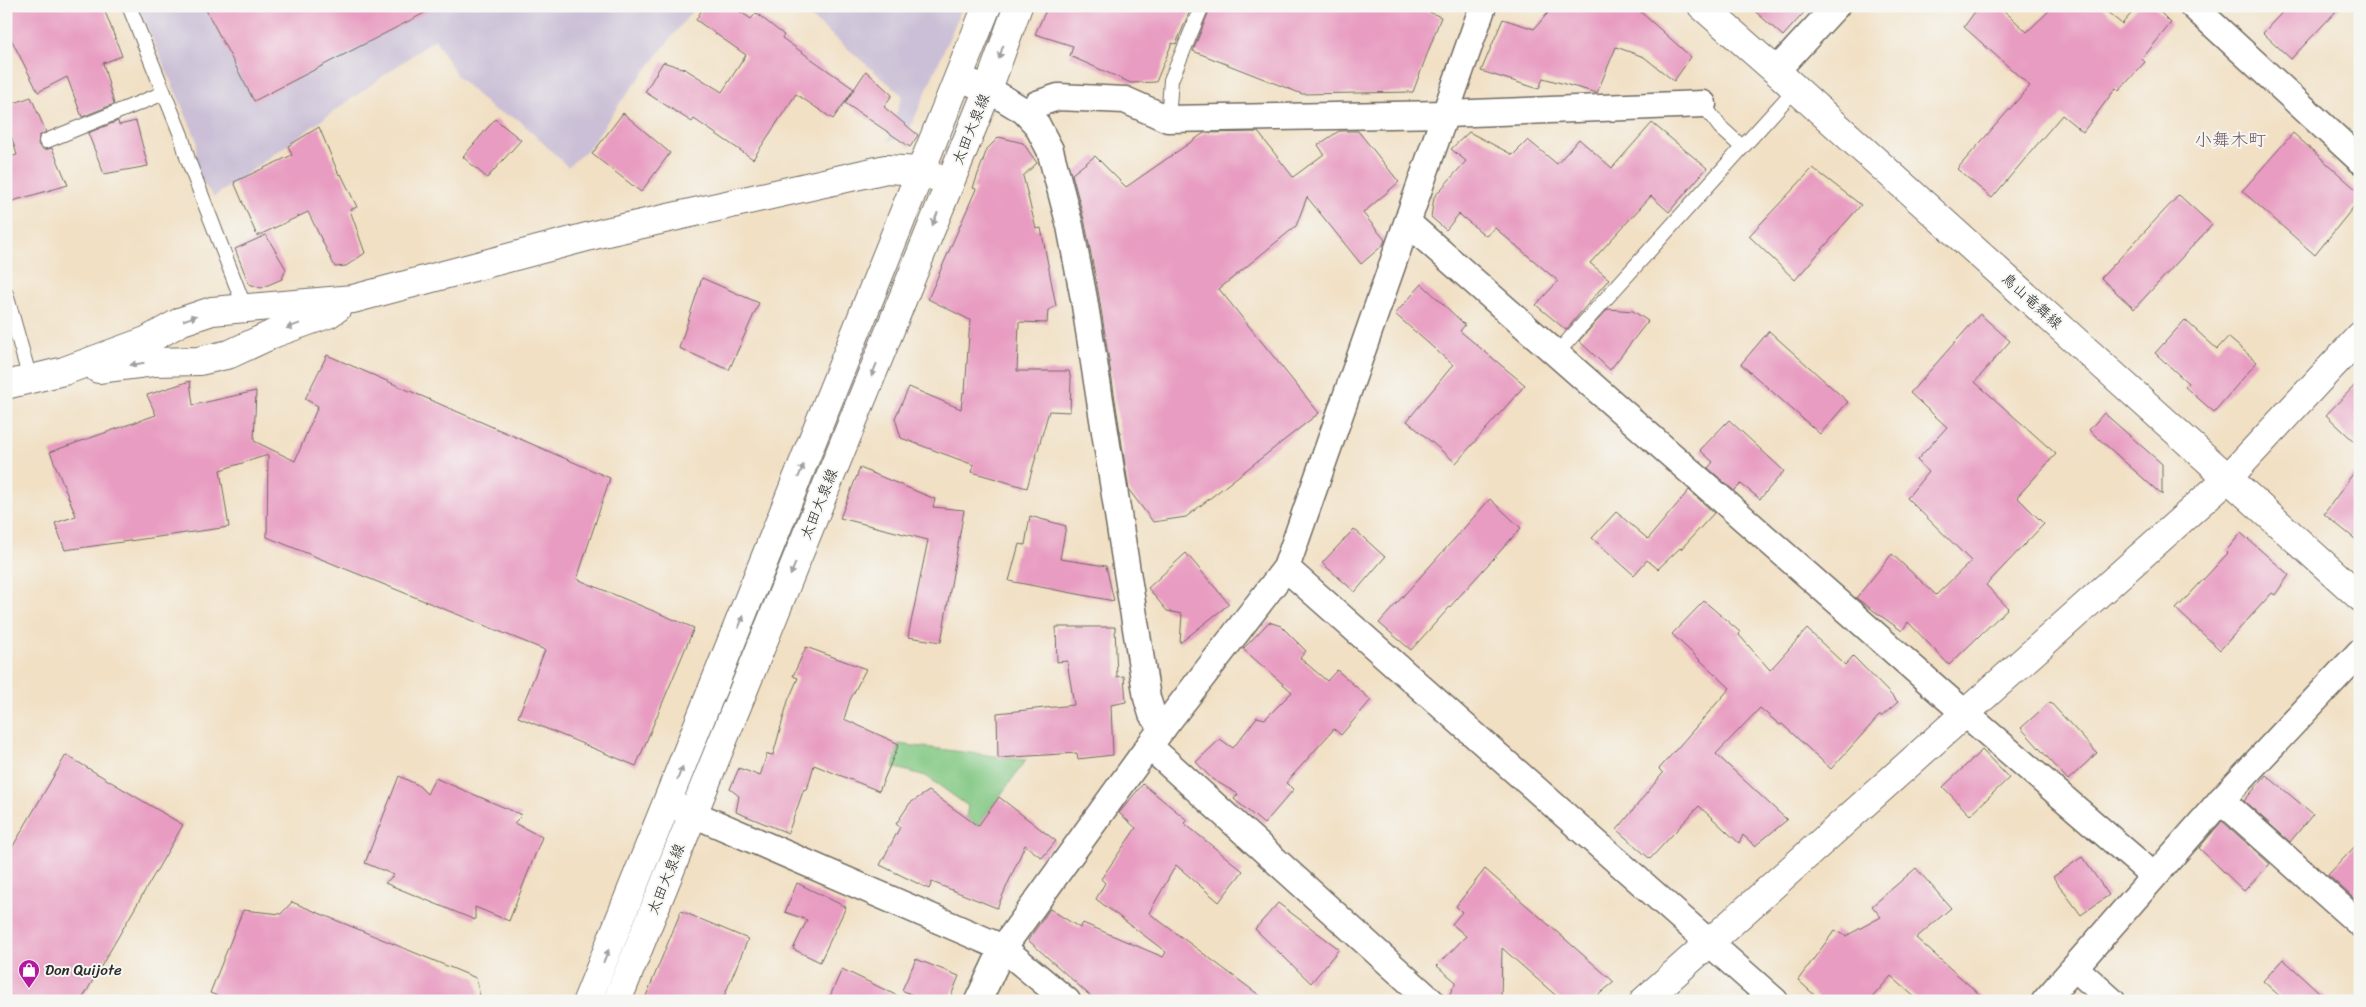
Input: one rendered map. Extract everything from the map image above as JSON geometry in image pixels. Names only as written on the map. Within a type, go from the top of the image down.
[{"type":"main road","name":"太田大泉線","points":[[587,1001],[987,6]]},
{"type":"main road","name":"太田大泉線","points":[[617,1001],[988,89],[1018,6]]},
{"type":"main road","name":"鳥山竜舞線","points":[[1702,6],[1786,79],[2360,597]]},
{"type":"main road","points":[[18,382],[64,371],[146,340],[182,321],[212,311],[353,299],[602,233],[886,169],[920,171],[949,183]]},
{"type":"main road","points":[[64,371],[107,369],[154,362],[199,361],[230,354],[275,333],[328,314],[353,299]]},
{"type":"main road","points":[[1644,1001],[2228,478],[2360,336]]},
{"type":"street","points":[[978,1001],[1003,948],[1156,737],[1286,568],[1409,224],[1484,6]]},
{"type":"street","points":[[1786,79],[1836,6]]},
{"type":"street","points":[[2193,6],[2360,160]]},
{"type":"street","points":[[959,78],[988,89],[1012,102],[1028,114],[1041,131],[1050,150],[1070,226],[1147,698],[1156,737],[1431,1001]]},
{"type":"street","points":[[1028,114],[1037,104],[1058,97],[1125,100],[1168,119],[1446,114],[1703,104]]},
{"type":"street","points":[[1409,224],[1966,714],[2154,876]]},
{"type":"street","points":[[1286,568],[1775,1001]]},
{"type":"street","points":[[2045,1001],[2221,800],[2360,652]]},
{"type":"street","points":[[2221,800],[2360,924]]},
{"type":"street","points":[[668,803],[1003,948],[1067,1001]]},
{"type":"street","points":[[2075,968],[2112,1001]]},
{"type":"lane","points":[[129,6],[164,93],[244,308]]},
{"type":"lane","points":[[1168,119],[1171,80],[1202,6]]},
{"type":"lane","points":[[1556,354],[1742,147],[1786,79]]},
{"type":"lane","points":[[46,141],[164,93]]},
{"type":"lane","points":[[1703,104],[1720,127],[1742,147]]},
{"type":"lane","points":[[6,294],[18,382]]},
{"type":"shaded area","points":[[138,6],[696,6],[620,103],[588,149],[568,167],[518,119],[493,110],[457,76],[435,39],[214,197],[204,184],[195,163],[197,142],[195,136]]},
{"type":"shaded area","points":[[798,6],[963,6],[906,138],[888,141],[902,95]]},
{"type":"green space","points":[[899,744],[1026,760],[978,826],[966,818],[968,806],[926,776],[893,767]]},
{"type":"building","points":[[6,6],[103,6],[122,56],[103,63],[114,104],[82,117],[67,77],[38,92],[6,29]]},
{"type":"building","points":[[204,6],[438,6],[254,101]]},
{"type":"building","points":[[704,6],[732,6],[751,19],[756,13],[784,35],[782,38],[854,89],[833,119],[796,94],[753,159],[694,119],[692,122],[645,92],[663,62],[685,69],[722,92],[746,55],[696,20]]},
{"type":"building","points":[[1048,6],[1192,6],[1176,44],[1172,43],[1156,82],[1131,83],[1070,56],[1073,46],[1035,34]]},
{"type":"building","points":[[1211,6],[1415,6],[1441,17],[1413,92],[1302,94],[1193,51]]},
{"type":"building","points":[[1554,6],[1634,6],[1691,57],[1674,81],[1644,57],[1616,47],[1597,93],[1543,78],[1539,89],[1481,71],[1503,19],[1534,29]]},
{"type":"building","points":[[1749,6],[1810,6],[1783,36]]},
{"type":"building","points":[[1979,6],[1999,6],[2027,32],[2054,6],[2100,6],[2122,24],[2138,6],[2154,6],[2171,23],[2142,59],[2145,62],[2119,91],[2116,88],[2083,132],[2062,115],[1992,198],[1957,169],[2030,86],[1964,27]]},
{"type":"building","points":[[2288,6],[2341,6],[2291,59],[2263,33]]},
{"type":"building","points":[[866,71],[892,95],[884,107],[918,135],[910,147],[845,103]]},
{"type":"building","points":[[31,97],[46,132],[39,136],[38,145],[44,150],[52,148],[68,185],[9,202],[6,158],[17,155],[6,119],[6,106]]},
{"type":"building","points":[[623,113],[670,153],[641,192],[592,154]]},
{"type":"building","points":[[495,119],[521,140],[487,178],[463,157]]},
{"type":"building","points":[[118,121],[119,125],[136,121],[148,166],[104,174],[88,133]]},
{"type":"building","points":[[1652,123],[1707,168],[1669,212],[1651,196],[1590,263],[1609,279],[1566,330],[1536,305],[1558,281],[1495,228],[1486,236],[1459,214],[1446,230],[1431,217],[1434,197],[1466,161],[1451,149],[1469,132],[1513,155],[1528,140],[1557,164],[1579,139],[1612,168]]},
{"type":"building","points":[[319,127],[339,175],[341,174],[357,207],[350,210],[365,253],[346,266],[335,267],[308,212],[257,236],[234,182],[292,155],[288,146]]},
{"type":"building","points":[[1339,131],[1358,131],[1399,182],[1363,213],[1385,240],[1383,245],[1361,264],[1307,197],[1296,226],[1219,289],[1319,413],[1186,517],[1153,522],[1129,490],[1099,296],[1085,223],[1072,174],[1095,156],[1126,187],[1204,133],[1258,132],[1293,177],[1324,154],[1318,145]]},
{"type":"building","points":[[2293,133],[2360,193],[2360,199],[2315,255],[2242,191]]},
{"type":"building","points":[[999,137],[1023,143],[1037,163],[1023,176],[1036,229],[1041,228],[1056,306],[1048,310],[1047,323],[1019,322],[1017,371],[1069,371],[1071,380],[1070,412],[1049,411],[1027,488],[972,472],[974,465],[901,438],[895,418],[909,387],[961,409],[963,392],[965,392],[970,320],[928,299],[976,189],[973,188],[987,149]]},
{"type":"building","points":[[1813,168],[1861,205],[1795,280],[1749,236]]},
{"type":"building","points":[[2179,195],[2212,225],[2134,309],[2101,278]]},
{"type":"building","points":[[266,235],[286,269],[282,279],[261,288],[249,284],[235,249]]},
{"type":"building","points":[[702,278],[759,303],[729,370],[679,348]]},
{"type":"building","points":[[1422,284],[1465,325],[1460,331],[1525,385],[1456,463],[1407,421],[1453,365],[1395,314]]},
{"type":"building","points":[[1608,309],[1633,311],[1648,321],[1610,370],[1579,341]]},
{"type":"building","points":[[1980,314],[2010,341],[1975,382],[2056,454],[2017,497],[2044,524],[1986,585],[2008,608],[1949,665],[1908,622],[1902,631],[1856,598],[1892,554],[1936,595],[1971,561],[1907,498],[1928,472],[1917,460],[1947,427],[1910,393]]},
{"type":"building","points":[[2185,320],[2217,349],[2228,337],[2257,362],[2214,412],[2185,387],[2188,383],[2155,353]]},
{"type":"building","points":[[1769,331],[1848,402],[1820,434],[1741,364]]},
{"type":"building","points":[[327,355],[610,478],[577,579],[694,628],[636,766],[518,717],[545,650],[267,537],[268,455],[220,470],[229,527],[65,550],[55,523],[76,516],[50,452],[156,415],[147,395],[190,381],[193,405],[256,391],[254,441],[295,461],[318,406],[305,399]]},
{"type":"building","points":[[2360,380],[2360,447],[2326,415]]},
{"type":"building","points":[[2104,413],[2162,464],[2162,495],[2089,430]]},
{"type":"building","points":[[1729,420],[1784,471],[1760,499],[1741,484],[1734,491],[1708,468],[1713,462],[1700,450]]},
{"type":"building","points":[[2360,464],[2360,543],[2324,514]]},
{"type":"building","points":[[860,468],[935,499],[933,507],[964,510],[941,642],[908,637],[928,540],[840,518]]},
{"type":"building","points":[[1689,490],[1714,513],[1681,549],[1658,569],[1647,560],[1634,575],[1592,538],[1616,512],[1648,539]]},
{"type":"building","points":[[1490,499],[1521,528],[1411,650],[1379,623]]},
{"type":"building","points":[[1030,516],[1066,526],[1060,559],[1106,566],[1114,601],[1009,581],[1019,544],[1025,545]]},
{"type":"building","points":[[1354,529],[1385,557],[1355,592],[1322,563]]},
{"type":"building","points":[[2241,533],[2289,575],[2275,595],[2272,593],[2220,650],[2176,609],[2228,553],[2226,551]]},
{"type":"building","points":[[1186,553],[1229,604],[1180,643],[1182,614],[1167,611],[1148,588]]},
{"type":"building","points":[[1704,601],[1740,632],[1739,635],[1770,670],[1807,629],[1845,665],[1853,656],[1898,702],[1882,716],[1879,716],[1831,769],[1782,724],[1780,725],[1760,708],[1716,754],[1787,820],[1755,846],[1743,835],[1739,843],[1699,806],[1650,859],[1617,830],[1663,773],[1659,769],[1730,688],[1672,634]]},
{"type":"building","points":[[1269,622],[1281,626],[1306,651],[1300,658],[1327,681],[1337,670],[1371,700],[1341,735],[1334,729],[1286,783],[1294,789],[1264,824],[1234,799],[1238,794],[1212,779],[1196,762],[1220,739],[1233,748],[1257,717],[1265,719],[1292,692],[1243,649]]},
{"type":"building","points":[[1056,627],[1115,627],[1117,677],[1124,676],[1126,702],[1111,705],[1113,755],[1078,759],[1077,753],[998,758],[997,713],[1074,705],[1067,661],[1057,662]]},
{"type":"building","points":[[806,647],[866,669],[850,700],[844,719],[899,744],[879,791],[814,765],[807,790],[804,789],[788,833],[736,812],[739,796],[730,789],[739,768],[760,776],[767,754],[773,755],[788,701],[798,678],[793,676]]},
{"type":"building","points":[[2050,702],[2097,753],[2068,780],[2021,728]]},
{"type":"building","points":[[1982,750],[2009,778],[1970,815],[1943,787]]},
{"type":"building","points":[[66,755],[183,825],[81,1001],[6,1001],[6,858]]},
{"type":"building","points":[[2266,775],[2313,814],[2290,842],[2244,801]]},
{"type":"building","points":[[399,776],[418,785],[427,794],[435,778],[522,815],[514,823],[542,837],[509,921],[475,907],[475,920],[385,883],[394,875],[365,863]]},
{"type":"building","points":[[1143,784],[1187,820],[1184,823],[1243,871],[1219,902],[1176,865],[1149,913],[1267,1001],[1096,1001],[1028,940],[1050,909],[1080,928],[1083,923],[1163,957],[1166,952],[1096,899],[1105,883],[1101,879],[1136,828],[1119,813]]},
{"type":"building","points":[[929,791],[978,826],[999,797],[1056,841],[1042,858],[1025,845],[997,908],[932,882],[929,889],[880,865],[900,827],[896,824],[910,803]]},
{"type":"building","points":[[2222,821],[2270,864],[2244,891],[2199,848]]},
{"type":"building","points":[[2360,841],[2360,904],[2328,875]]},
{"type":"building","points":[[2082,857],[2109,895],[2081,915],[2053,877]]},
{"type":"building","points":[[1916,868],[1951,908],[1916,938],[1987,1001],[1919,1001],[1891,976],[1869,1001],[1821,1001],[1798,980],[1835,930],[1846,936],[1881,917],[1872,906]]},
{"type":"building","points":[[1485,869],[1614,982],[1591,1001],[1562,1001],[1502,948],[1501,1001],[1446,1001],[1456,982],[1437,966],[1466,936],[1452,924],[1462,912],[1456,906]]},
{"type":"building","points":[[797,883],[846,907],[820,962],[793,949],[807,920],[785,912]]},
{"type":"building","points":[[292,902],[476,978],[481,1001],[230,1001],[210,993],[243,910],[281,914]]},
{"type":"building","points":[[1278,903],[1339,949],[1311,983],[1255,929]]},
{"type":"building","points":[[681,911],[748,939],[722,1001],[644,1001]]},
{"type":"building","points":[[916,959],[959,976],[949,1001],[924,1001],[902,990]]},
{"type":"building","points":[[2283,959],[2329,1001],[2285,1001],[2263,981]]},
{"type":"building","points":[[842,969],[908,1001],[828,1001]]},
{"type":"place","name":"Don Quijote","points":[[29,989]]},
{"type":"district","name":"小舞木町","points":[[2230,140]]}]
